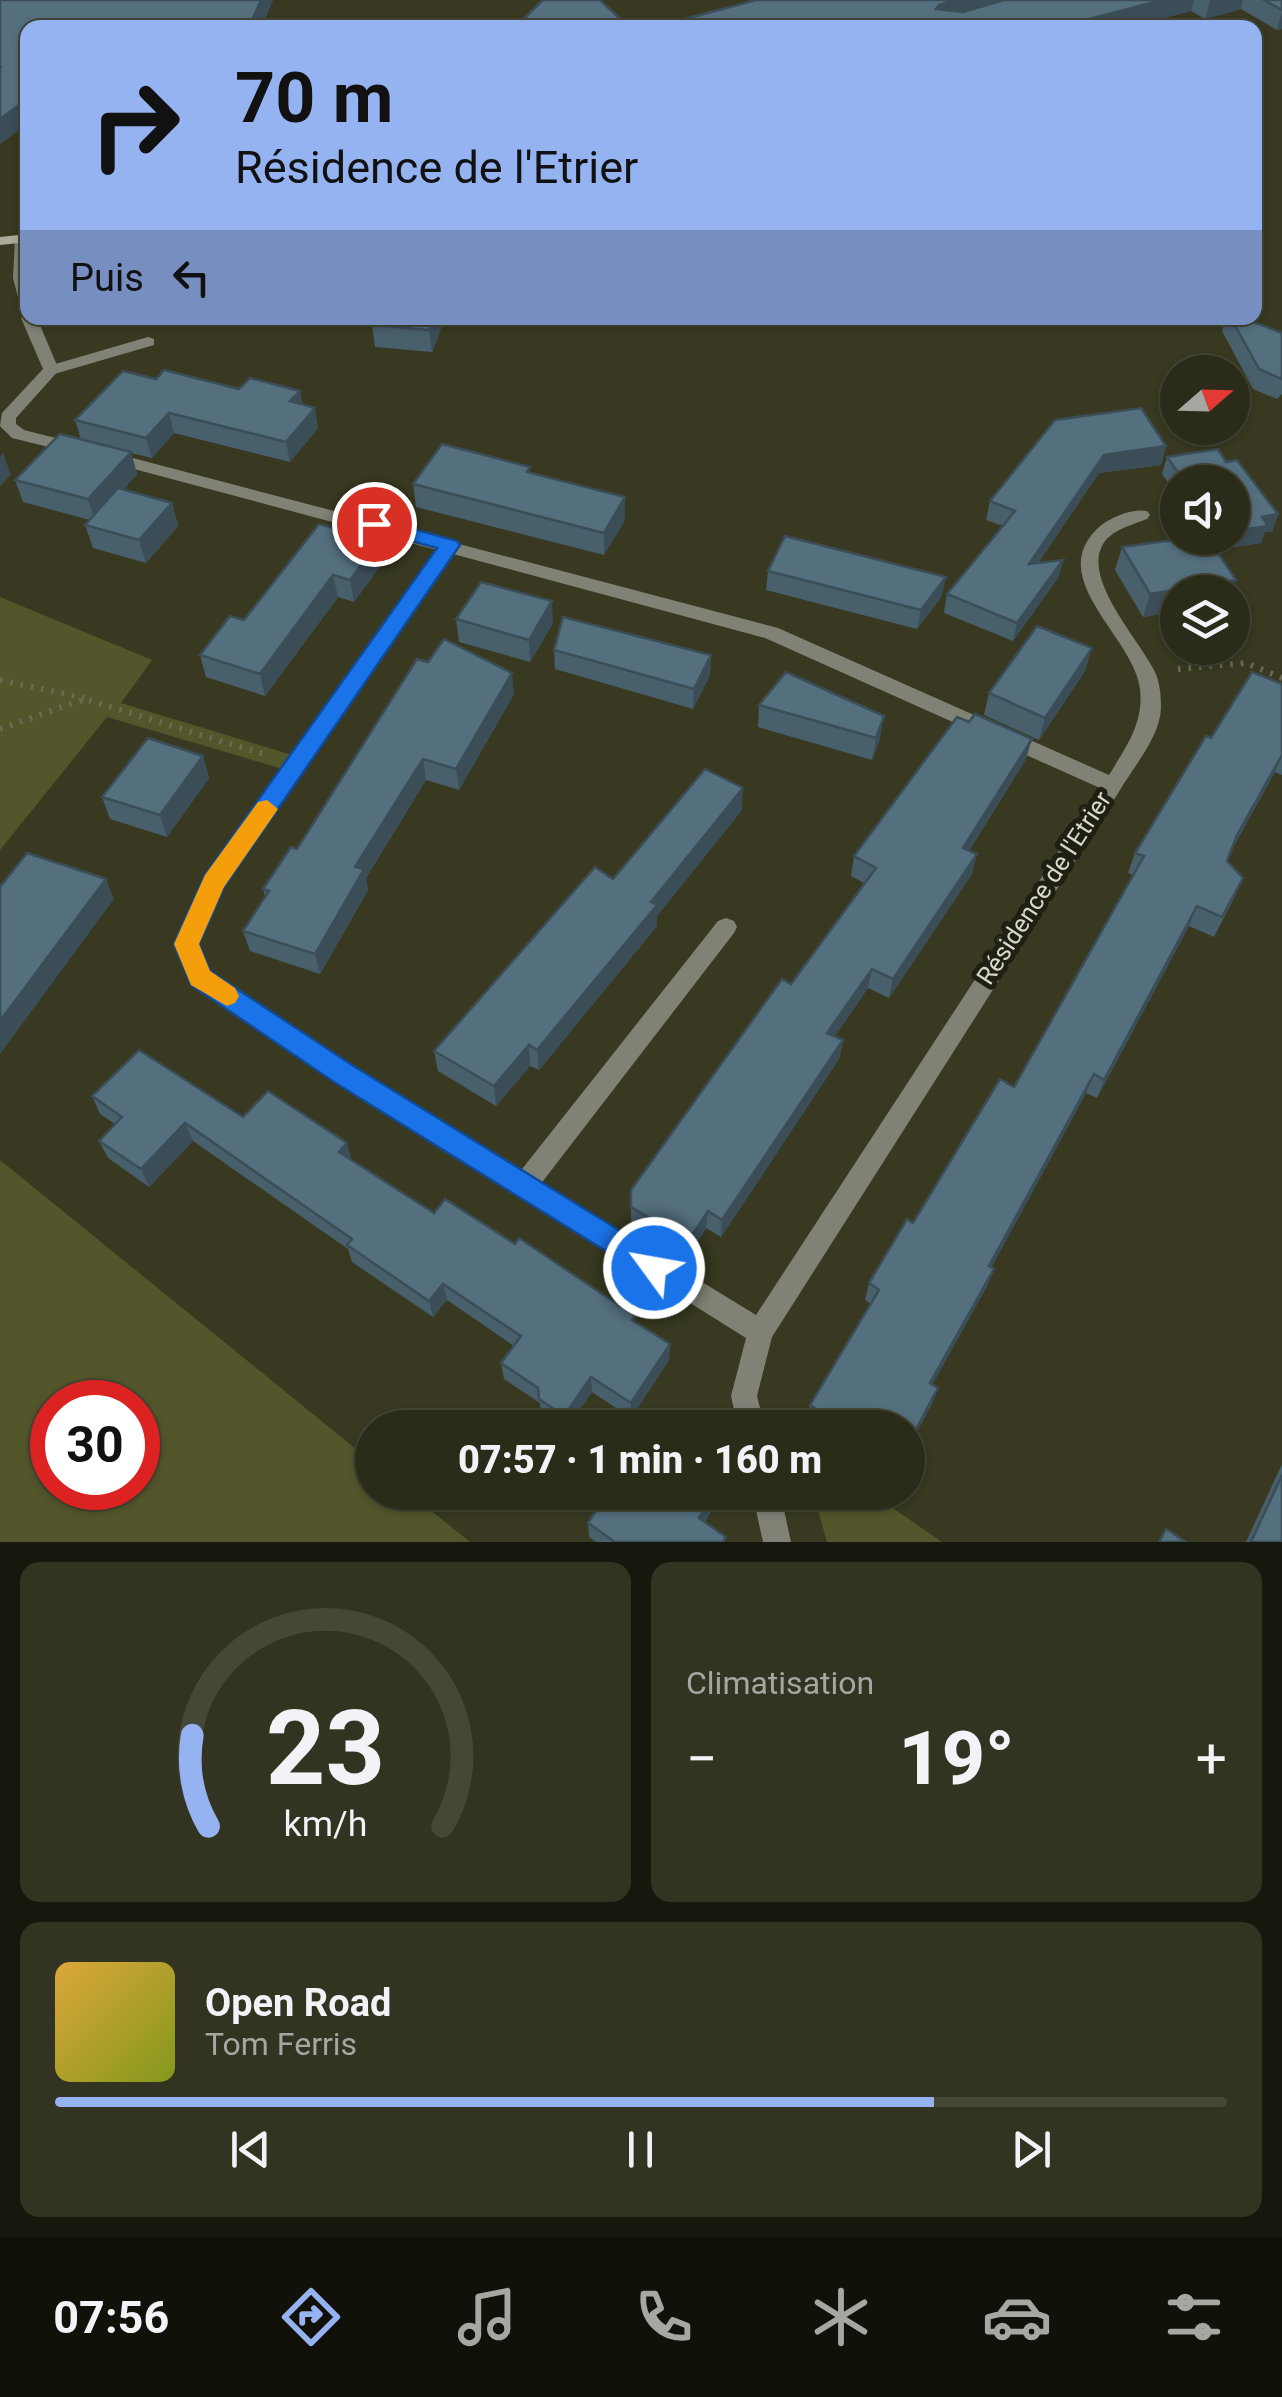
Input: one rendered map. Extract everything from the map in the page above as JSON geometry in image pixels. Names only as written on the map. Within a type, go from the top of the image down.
[{"type":"street","points":[[33,325],[51,370],[148,342]]},
{"type":"street","name":"Résidence de l'Etrier","points":[[51,370],[4,426],[18,434],[771,632],[1113,786],[760,1332],[744,1396],[748,1410]]},
{"type":"street","points":[[1113,786],[1152,716],[1147,674],[1094,590],[1088,565],[1097,538],[1119,520],[1141,515]]},
{"type":"street","points":[[450,545],[214,882],[186,944],[200,978],[343,1074],[760,1332]]},
{"type":"street","points":[[524,1186],[726,927]]},
{"type":"street","points":[[770,1510],[777,1542]]},
{"type":"path","points":[[1147,674],[1246,663],[1282,678]]},
{"type":"path","points":[[0,680],[86,699],[297,766]]},
{"type":"path","points":[[0,729],[86,699]]},
{"type":"green space","points":[[0,597],[152,660],[121,703],[302,758],[293,772],[107,717],[0,850]]},
{"type":"green space","points":[[0,1160],[355,1448],[355,1510],[430,1510],[470,1542],[0,1542]]},
{"type":"green space","points":[[818,1510],[896,1510],[942,1542],[827,1542]]},
{"type":"building","points":[[0,0],[261,0],[252,20],[20,20],[20,104],[0,119]]},
{"type":"building","points":[[543,0],[600,0],[621,20],[522,20]]},
{"type":"building","points":[[756,0],[956,0],[936,9],[963,12],[1004,0],[1162,0],[1086,20],[681,20]]},
{"type":"building","points":[[1264,0],[1282,0],[1282,10]]},
{"type":"building","points":[[372,325],[431,325],[429,330]]},
{"type":"building","points":[[1235,325],[1261,325],[1282,333],[1282,379],[1259,369]]},
{"type":"building","points":[[164,370],[239,389],[250,378],[300,391],[290,401],[315,408],[286,442],[169,413],[146,438],[75,420],[123,371],[156,379]]},
{"type":"building","points":[[1141,408],[1160,437],[1160,445],[1166,446],[1104,455],[1029,564],[1063,560],[1017,623],[947,594],[1015,511],[990,501],[1055,420]]},
{"type":"building","points":[[60,434],[131,452],[88,499],[15,480]]},
{"type":"building","points":[[442,444],[530,467],[527,472],[625,497],[604,533],[413,484]]},
{"type":"building","points":[[1218,449],[1226,462],[1237,460],[1241,465],[1173,465],[1167,457]]},
{"type":"building","points":[[1250,477],[1278,514],[1262,517],[1268,526],[1250,528]]},
{"type":"building","points":[[118,488],[172,503],[139,540],[85,525]]},
{"type":"building","points":[[319,524],[379,540],[350,580],[333,575],[260,674],[200,655],[230,616],[244,620]]},
{"type":"building","points":[[785,536],[946,577],[921,610],[768,571]]},
{"type":"building","points":[[1160,542],[1160,555],[1219,555],[1233,575],[1160,575],[1160,592],[1150,594],[1122,547]]},
{"type":"building","points":[[481,582],[552,601],[529,640],[456,619]]},
{"type":"building","points":[[563,617],[711,655],[694,689],[554,650]]},
{"type":"building","points":[[1037,626],[1092,648],[1045,718],[989,693]]},
{"type":"building","points":[[444,639],[512,673],[456,769],[423,759],[355,867],[364,869],[315,954],[243,931],[269,891],[263,889],[291,847],[297,849],[417,659],[428,662]]},
{"type":"building","points":[[786,672],[884,716],[876,738],[759,705]]},
{"type":"building","points":[[1252,672],[1282,684],[1282,755],[1237,835],[1227,861],[1243,878],[1222,917],[1197,906],[1104,1080],[1094,1074],[989,1266],[994,1269],[930,1383],[938,1388],[925,1412],[818,1410],[810,1405],[879,1290],[869,1283],[907,1219],[913,1223],[1000,1079],[1014,1087],[1144,856],[1135,853],[1206,736],[1211,738]]},
{"type":"building","points":[[975,714],[1032,739],[963,848],[977,854],[893,979],[872,969],[827,1033],[843,1040],[722,1220],[708,1211],[688,1241],[631,1207],[631,1190],[782,979],[791,984],[876,868],[854,856],[957,717],[969,722]]},
{"type":"building","points":[[148,738],[203,756],[160,815],[102,797]]},
{"type":"building","points":[[705,769],[743,788],[651,902],[657,905],[537,1050],[529,1045],[494,1086],[434,1051],[595,867],[613,879]]},
{"type":"building","points":[[27,853],[106,879],[0,1021],[0,887]]},
{"type":"building","points":[[139,1050],[243,1117],[268,1091],[347,1143],[339,1152],[434,1213],[445,1199],[515,1244],[519,1238],[670,1344],[631,1403],[591,1377],[568,1410],[555,1410],[539,1399],[538,1388],[501,1363],[521,1336],[443,1284],[429,1301],[347,1245],[352,1239],[185,1123],[141,1169],[99,1141],[122,1117],[92,1096]]},
{"type":"building","points":[[1282,1475],[1282,1542],[1251,1542]]},
{"type":"building","points":[[596,1510],[704,1510],[699,1518],[726,1537],[723,1542],[615,1542],[588,1523]]},
{"type":"building","points":[[1166,1529],[1186,1542],[1159,1542]]},
{"type":"slow traffic","points":[[227,996],[200,978],[186,944],[214,882],[267,809]]},
{"type":"route","points":[[374,524],[450,545],[214,882],[186,944],[200,978],[343,1074],[654,1268]]}]
